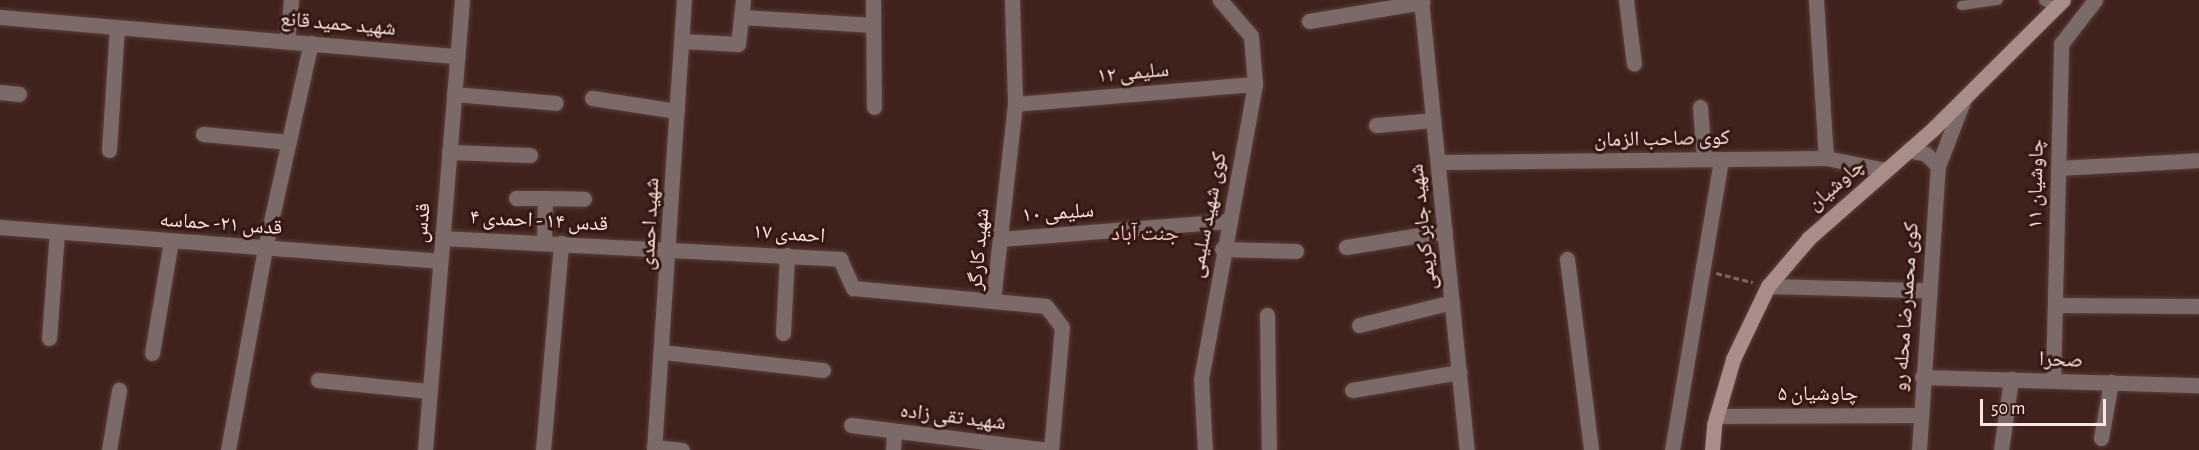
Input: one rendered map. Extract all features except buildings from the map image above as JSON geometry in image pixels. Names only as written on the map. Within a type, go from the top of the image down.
[{"type":"main road","name":"چاوشیان","points":[[1712,450],[1716,416],[1733,359],[1768,286],[1809,238],[1964,99],[2054,3]]},
{"type":"street","points":[[287,41],[291,0]]},
{"type":"street","name":"قدس","points":[[424,450],[462,0]]},
{"type":"street","name":"شهید احمدی","points":[[654,448],[670,248],[684,0]]},
{"type":"street","points":[[682,41],[738,44],[743,0]]},
{"type":"street","points":[[873,0],[874,107]]},
{"type":"street","name":"شهید کارگر","points":[[1012,0],[1015,104],[993,301],[1046,306],[1062,327],[1050,450]]},
{"type":"street","name":"کوی شهید سلیمی","points":[[1205,450],[1201,379],[1227,221],[1255,84],[1251,36],[1220,0]]},
{"type":"street","points":[[1626,0],[1634,64]]},
{"type":"street","points":[[1816,0],[1826,158]]},
{"type":"street","name":"چاوشیان ۱۱","points":[[2053,380],[2061,44],[2095,0]]},
{"type":"street","points":[[1309,21],[1421,1]]},
{"type":"street","name":"شهید جابر کریمی","points":[[1421,1],[1467,450]]},
{"type":"street","name":"شهید حمید قانع","points":[[0,16],[457,56]]},
{"type":"street","points":[[742,17],[873,25]]},
{"type":"street","points":[[109,150],[117,27]]},
{"type":"street","points":[[228,450],[265,248],[311,43]]},
{"type":"street","name":"سلیمی ۱۲","points":[[1015,104],[1255,84]]},
{"type":"street","points":[[0,92],[19,94]]},
{"type":"street","points":[[454,94],[556,103]]},
{"type":"street","points":[[592,98],[677,111]]},
{"type":"street","name":"کوی محمدرضا محله رو","points":[[1919,450],[1926,290],[1938,166],[1964,99]]},
{"type":"street","points":[[1700,107],[1704,159]]},
{"type":"street","points":[[1376,125],[1433,120]]},
{"type":"street","points":[[203,134],[289,142]]},
{"type":"street","points":[[1909,150],[1926,154],[1938,166]]},
{"type":"street","points":[[449,152],[530,155]]},
{"type":"street","name":"کوی صاحب الزمان","points":[[1437,162],[1826,158],[1885,170]]},
{"type":"street","points":[[1672,450],[1721,159]]},
{"type":"street","points":[[2058,168],[2199,160]]},
{"type":"street","points":[[516,198],[584,199]]},
{"type":"street","points":[[544,242],[545,198]]},
{"type":"street","name":"سلیمی ۱۰","points":[[1000,239],[1227,221]]},
{"type":"street","name":"قدس ۲۱- حماسه","points":[[0,227],[440,261]]},
{"type":"street","points":[[1346,247],[1444,231]]},
{"type":"street","points":[[50,338],[57,232]]},
{"type":"street","name":"قدس ۱۴ - احمدی ۴","points":[[442,237],[670,248]]},
{"type":"street","points":[[152,352],[171,241]]},
{"type":"street","points":[[543,450],[561,243]]},
{"type":"street","name":"احمدی ۱۷","points":[[670,248],[840,259],[853,288],[993,301]]},
{"type":"street","points":[[1222,249],[1296,252]]},
{"type":"street","points":[[783,333],[787,255]]},
{"type":"street","points":[[1567,259],[1591,450]]},
{"type":"street","points":[[1768,286],[1926,290]]},
{"type":"street","points":[[1359,325],[1452,302]]},
{"type":"street","points":[[2055,305],[2199,306]]},
{"type":"street","points":[[1267,315],[1269,450]]},
{"type":"street","points":[[662,352],[823,370]]},
{"type":"street","points":[[1352,390],[1459,372]]},
{"type":"street","name":"صحرا","points":[[1922,377],[2199,384]]},
{"type":"street","points":[[2001,450],[2011,379]]},
{"type":"street","points":[[318,380],[429,391]]},
{"type":"street","points":[[2101,438],[2111,382]]},
{"type":"street","points":[[110,450],[119,390]]},
{"type":"street","name":"چاوشیان ۵","points":[[1716,416],[1921,415]]},
{"type":"street","name":"شهید تقی زاده","points":[[851,425],[1050,450]]},
{"type":"street","points":[[893,450],[894,431]]},
{"type":"street","points":[[654,448],[682,450]]},
{"type":"lane","points":[[1961,5],[1998,0]]},
{"type":"path","points":[[1702,270],[1768,286]]},
{"type":"district","name":"جنت آباد","points":[[1145,234]]}]
